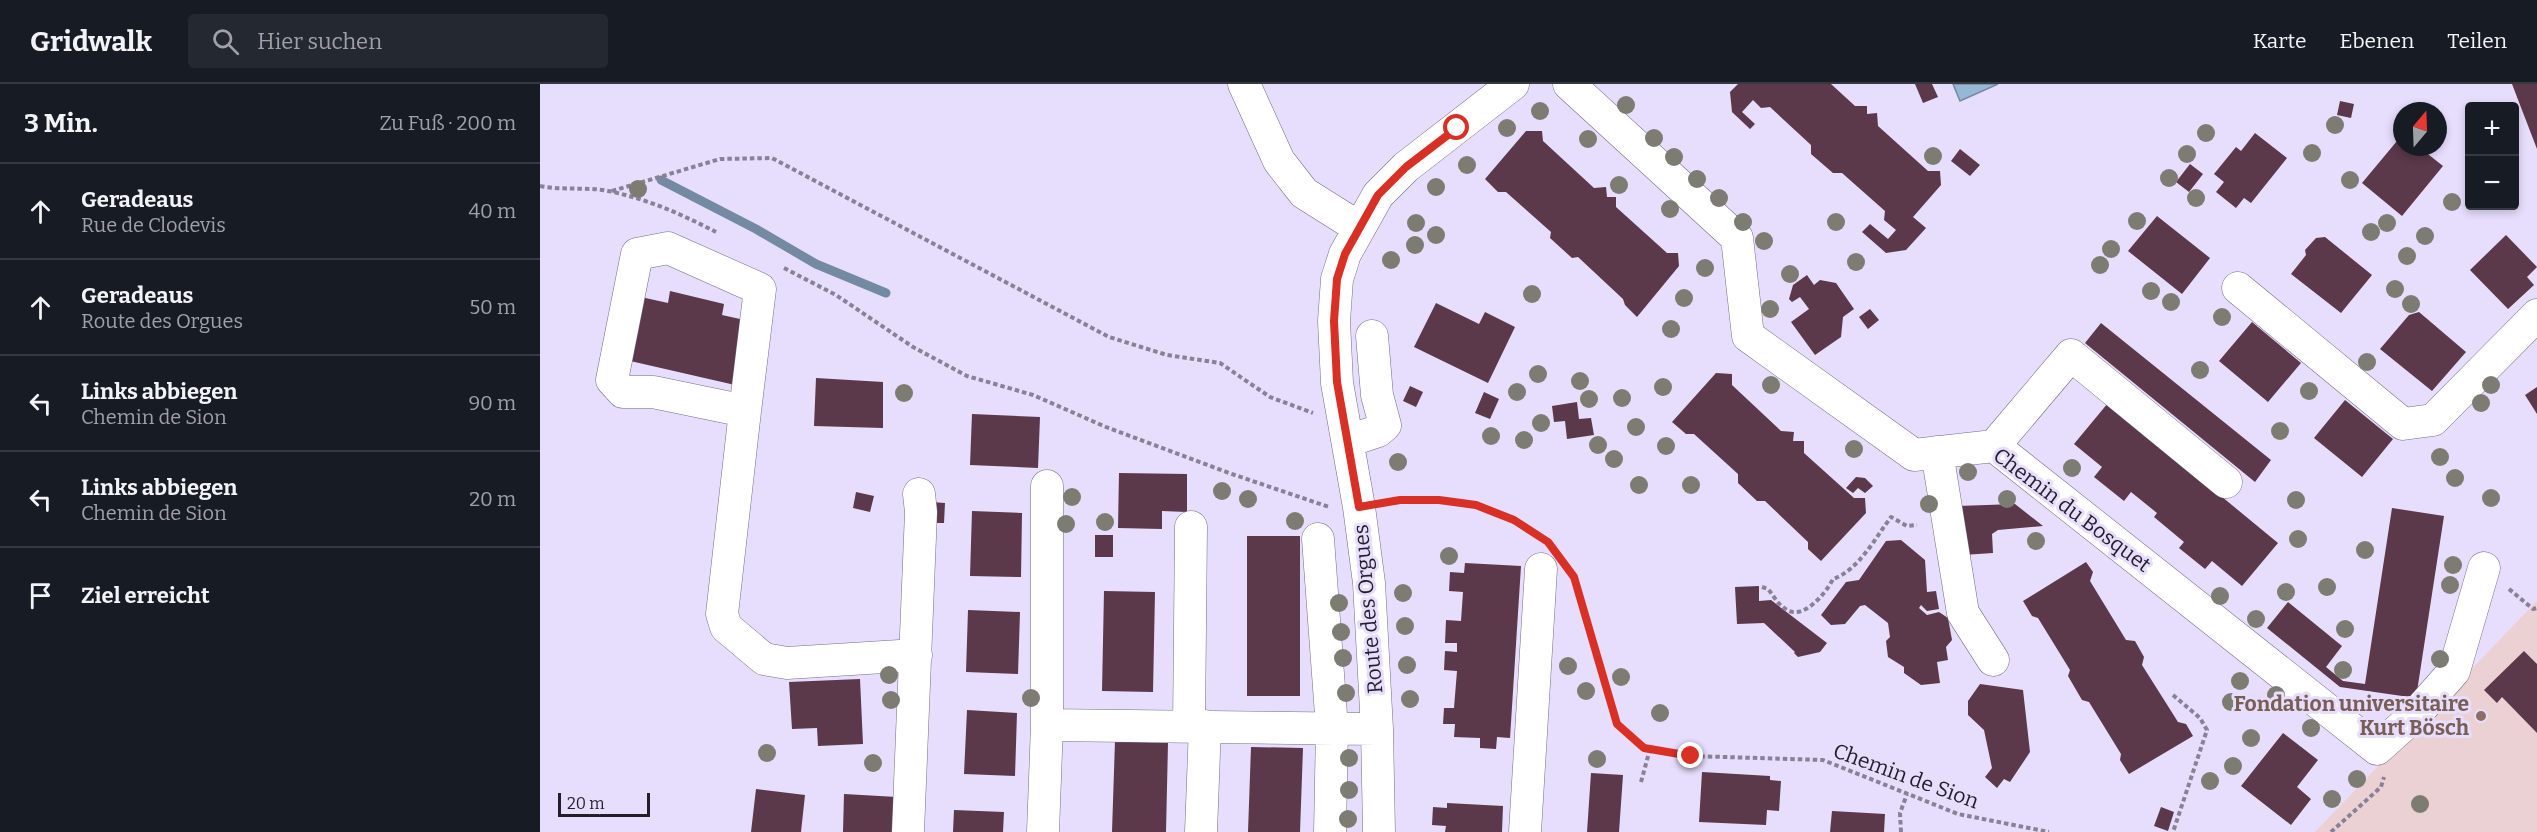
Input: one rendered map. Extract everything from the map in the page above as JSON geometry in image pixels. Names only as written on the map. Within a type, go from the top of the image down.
[{"type":"street","points":[[1244,84],[1279,161],[1298,185],[1304,192],[1359,227]]},
{"type":"street","name":"Route des Orgues","points":[[1379,832],[1377,729],[1369,583],[1359,507],[1337,382],[1334,321],[1337,279],[1345,254],[1378,195],[1406,167],[1513,84]]},
{"type":"street","name":"Chemin du Bosquet","points":[[1569,84],[1737,238],[1748,336],[1914,455],[1994,446],[2377,749]]},
{"type":"street","points":[[744,411],[653,392],[623,392],[612,380],[637,254],[668,248],[760,289],[722,614],[726,627],[764,659],[787,663],[916,655]]},
{"type":"street","points":[[2238,288],[2403,424],[2433,420],[2537,315]]},
{"type":"street","points":[[1346,427],[1378,431],[1385,425],[1377,395],[1372,336]]},
{"type":"street","points":[[1994,446],[2071,356],[2226,482]]},
{"type":"street","points":[[1937,453],[1963,614],[1993,660]]},
{"type":"street","points":[[1043,832],[1047,725],[1047,486]]},
{"type":"street","points":[[908,832],[921,512],[919,494]]},
{"type":"street","points":[[1191,527],[1201,832]]},
{"type":"street","points":[[1318,539],[1332,728],[1330,832]]},
{"type":"street","points":[[1525,832],[1553,560]]},
{"type":"street","points":[[2377,749],[2416,714],[2454,671],[2484,568]]},
{"type":"street","points":[[1047,725],[1377,729]]},
{"type":"path","points":[[611,191],[720,159],[772,158],[1109,337],[1167,355],[1220,363],[1269,397],[1346,427]]},
{"type":"path","points":[[540,186],[559,190],[611,191],[676,212],[726,238]]},
{"type":"path","points":[[776,264],[836,295],[913,347],[967,376],[1033,395],[1106,427],[1328,507],[1359,507],[1400,500],[1439,500],[1476,505],[1514,520],[1553,560]]},
{"type":"path","points":[[1762,587],[1768,589],[1773,598],[1787,610],[1795,613],[1827,593],[1833,579],[1842,576],[1855,563],[1891,517],[1907,526],[1947,520]]},
{"type":"path","name":"Chemin de Sion","points":[[1553,560],[1574,577],[1617,724],[1630,738],[1650,749],[1691,756],[1823,760],[1958,814],[2049,832]]},
{"type":"path","points":[[2173,695],[2200,718],[2207,730],[2173,832]]},
{"type":"path","points":[[1641,782],[1650,749]]},
{"type":"path","points":[[2331,832],[2381,787],[2386,769],[2377,749]]},
{"type":"path","points":[[1901,832],[1899,813],[1907,794]]},
{"type":"shaded area","name":"Fondation universitaire Kurt Bösch","points":[[2537,601],[2537,832],[2315,832]]},
{"type":"water","points":[[1953,84],[1998,84],[1960,101]]},
{"type":"building","points":[[1738,84],[1831,84],[1855,106],[1867,106],[1867,114],[1877,113],[1878,126],[1928,171],[1940,171],[1941,185],[1913,217],[1926,228],[1906,250],[1886,253],[1862,232],[1870,224],[1888,239],[1896,230],[1884,220],[1885,211],[1842,173],[1833,173],[1811,154],[1811,145],[1770,107],[1761,108],[1753,100],[1742,112],[1755,124],[1750,129],[1732,112],[1730,92]]},
{"type":"building","points":[[1915,84],[1932,84],[1938,97],[1923,103]]},
{"type":"building","points":[[2512,84],[2537,84],[2537,149],[2519,102]]},
{"type":"building","points":[[2340,101],[2354,104],[2351,118],[2337,115]]},
{"type":"building","points":[[1526,131],[1542,131],[1543,141],[1594,188],[1606,187],[1607,197],[1616,197],[1616,207],[1667,253],[1678,253],[1679,266],[1637,317],[1625,305],[1623,299],[1578,257],[1572,258],[1550,238],[1551,232],[1506,192],[1498,192],[1485,179]]},
{"type":"building","points":[[2255,133],[2287,158],[2251,203],[2244,198],[2236,208],[2216,192],[2224,182],[2214,174],[2236,147],[2241,151]]},
{"type":"building","points":[[2393,146],[2393,156],[2430,156],[2443,166],[2402,216],[2362,183]]},
{"type":"building","points":[[1960,149],[1980,165],[1970,176],[1951,161]]},
{"type":"building","points":[[2190,164],[2203,174],[2189,192],[2176,182]]},
{"type":"building","points":[[2157,216],[2210,258],[2182,294],[2128,251]]},
{"type":"building","points":[[2506,235],[2537,267],[2527,277],[2534,285],[2508,309],[2470,270]]},
{"type":"building","points":[[2325,237],[2372,275],[2341,313],[2291,274],[2306,255],[2305,250],[2316,238]]},
{"type":"building","points":[[1807,275],[1814,285],[1820,280],[1836,283],[1854,309],[1843,317],[1841,337],[1815,355],[1791,322],[1809,309],[1800,297],[1792,302],[1789,299],[1793,285]]},
{"type":"building","points":[[670,291],[724,304],[722,315],[749,321],[735,385],[626,360],[641,297],[668,303]]},
{"type":"building","points":[[1436,303],[1479,324],[1485,312],[1515,327],[1488,383],[1414,347]]},
{"type":"building","points":[[1870,309],[1879,320],[1868,329],[1859,317]]},
{"type":"building","points":[[2419,312],[2466,352],[2432,391],[2380,349],[2409,315]]},
{"type":"building","points":[[2252,322],[2301,363],[2268,402],[2219,361]]},
{"type":"building","points":[[2101,323],[2271,460],[2255,482],[2085,343]]},
{"type":"building","points":[[1716,373],[1732,374],[1732,385],[1781,431],[1794,432],[1793,441],[1804,441],[1804,453],[1854,498],[1865,498],[1866,513],[1821,561],[1808,549],[1808,542],[1765,501],[1757,501],[1738,483],[1738,474],[1694,434],[1686,434],[1672,422]]},
{"type":"building","points":[[816,378],[883,382],[883,428],[814,426]]},
{"type":"building","points":[[1410,386],[1423,392],[1416,407],[1403,401]]},
{"type":"building","points":[[2537,387],[2537,414],[2525,395]]},
{"type":"building","points":[[1484,392],[1499,399],[1490,419],[1475,413]]},
{"type":"building","points":[[2345,400],[2393,439],[2362,477],[2314,438]]},
{"type":"building","points":[[1577,402],[1579,419],[1591,418],[1594,435],[1567,439],[1565,421],[1554,422],[1552,406]]},
{"type":"building","points":[[2108,403],[2278,543],[2242,586],[2212,561],[2205,569],[2179,548],[2184,542],[2154,517],[2157,513],[2131,492],[2124,501],[2094,477],[2102,467],[2074,444]]},
{"type":"building","points":[[972,414],[1040,417],[1038,468],[970,465]]},
{"type":"building","points":[[1119,473],[1187,474],[1187,512],[1162,511],[1162,529],[1118,528]]},
{"type":"building","points":[[1856,477],[1865,478],[1873,486],[1865,493],[1858,488],[1853,493],[1846,488]]},
{"type":"building","points":[[856,492],[874,496],[870,512],[853,508]]},
{"type":"building","points":[[931,502],[945,503],[944,523],[930,523]]},
{"type":"building","points":[[2015,504],[2043,526],[1998,530],[1992,534],[1993,553],[1963,555],[1958,506]]},
{"type":"building","points":[[2392,508],[2444,516],[2416,698],[2340,687],[2267,628],[2288,602],[2342,646],[2326,667],[2343,681],[2365,684]]},
{"type":"building","points":[[972,511],[1022,513],[1021,577],[970,576]]},
{"type":"building","points":[[1095,535],[1113,535],[1113,557],[1095,557]]},
{"type":"building","points":[[1247,536],[1300,536],[1300,696],[1247,696]]},
{"type":"building","points":[[1901,540],[1925,560],[1927,592],[1936,591],[1939,609],[1927,611],[1921,605],[1919,608],[1927,615],[1939,612],[1948,618],[1952,640],[1946,647],[1948,660],[1937,662],[1940,683],[1921,685],[1904,673],[1904,667],[1888,657],[1886,641],[1890,637],[1888,623],[1865,605],[1860,606],[1845,624],[1831,625],[1821,615],[1846,582],[1859,580],[1886,541]]},
{"type":"building","points":[[2086,562],[2093,572],[2090,581],[2126,640],[2135,641],[2144,657],[2142,665],[2178,722],[2186,724],[2193,736],[2129,774],[2120,760],[2121,754],[2089,702],[2082,700],[2068,676],[2070,670],[2038,618],[2032,616],[2023,601]]},
{"type":"building","points":[[1465,563],[1521,566],[1510,738],[1497,737],[1496,749],[1480,748],[1480,738],[1454,737],[1455,724],[1443,724],[1444,708],[1454,708],[1457,671],[1444,670],[1445,651],[1457,652],[1457,643],[1445,643],[1446,620],[1461,621],[1463,592],[1449,591],[1450,572],[1464,573]]},
{"type":"building","points":[[1759,586],[1759,601],[1771,600],[1827,643],[1820,652],[1798,657],[1764,623],[1737,624],[1735,587]]},
{"type":"building","points":[[1104,591],[1155,592],[1153,692],[1102,691]]},
{"type":"building","points":[[968,610],[1020,612],[1018,674],[966,672]]},
{"type":"building","points":[[2524,651],[2537,664],[2537,733],[2502,697],[2497,703],[2484,690]]},
{"type":"building","points":[[860,679],[863,744],[818,746],[817,728],[792,729],[789,682]]},
{"type":"building","points":[[1980,684],[2023,690],[2030,752],[2010,782],[2004,779],[1997,788],[1985,777],[1992,768],[1984,730],[1968,715],[1968,701]]},
{"type":"building","points":[[967,710],[1017,713],[1015,776],[964,774]]},
{"type":"building","points":[[2283,733],[2318,760],[2297,787],[2311,799],[2291,825],[2241,786]]},
{"type":"building","points":[[1115,741],[1168,743],[1166,832],[1112,832]]},
{"type":"building","points":[[1251,747],[1303,748],[1300,832],[1248,832]]},
{"type":"building","points":[[1702,772],[1770,776],[1770,780],[1781,781],[1779,811],[1767,810],[1766,825],[1699,822]]},
{"type":"building","points":[[1591,773],[1623,775],[1619,832],[1587,832]]},
{"type":"building","points":[[756,789],[805,795],[801,832],[751,832]]},
{"type":"building","points":[[844,794],[897,797],[896,832],[843,832]]},
{"type":"building","points":[[1447,803],[1503,806],[1502,832],[1445,832],[1446,826],[1432,825],[1433,807],[1447,808]]},
{"type":"building","points":[[2161,807],[2174,812],[2168,831],[2154,826]]},
{"type":"building","points":[[954,810],[1004,812],[1003,832],[953,832]]},
{"type":"building","points":[[1832,811],[1885,814],[1884,832],[1830,832]]},
{"type":"waterway","points":[[661,180],[756,229],[816,264],[886,293]]},
{"type":"place","name":"Fondation universitaire Kurt Bösch","points":[[2481,716]]},
{"type":"route","points":[[1457,128],[1406,167],[1378,195],[1345,254],[1337,279],[1334,321],[1337,382],[1359,507],[1400,500],[1439,500],[1476,505],[1514,520],[1548,542],[1574,577],[1617,724],[1630,738],[1644,748],[1691,756]]}]
